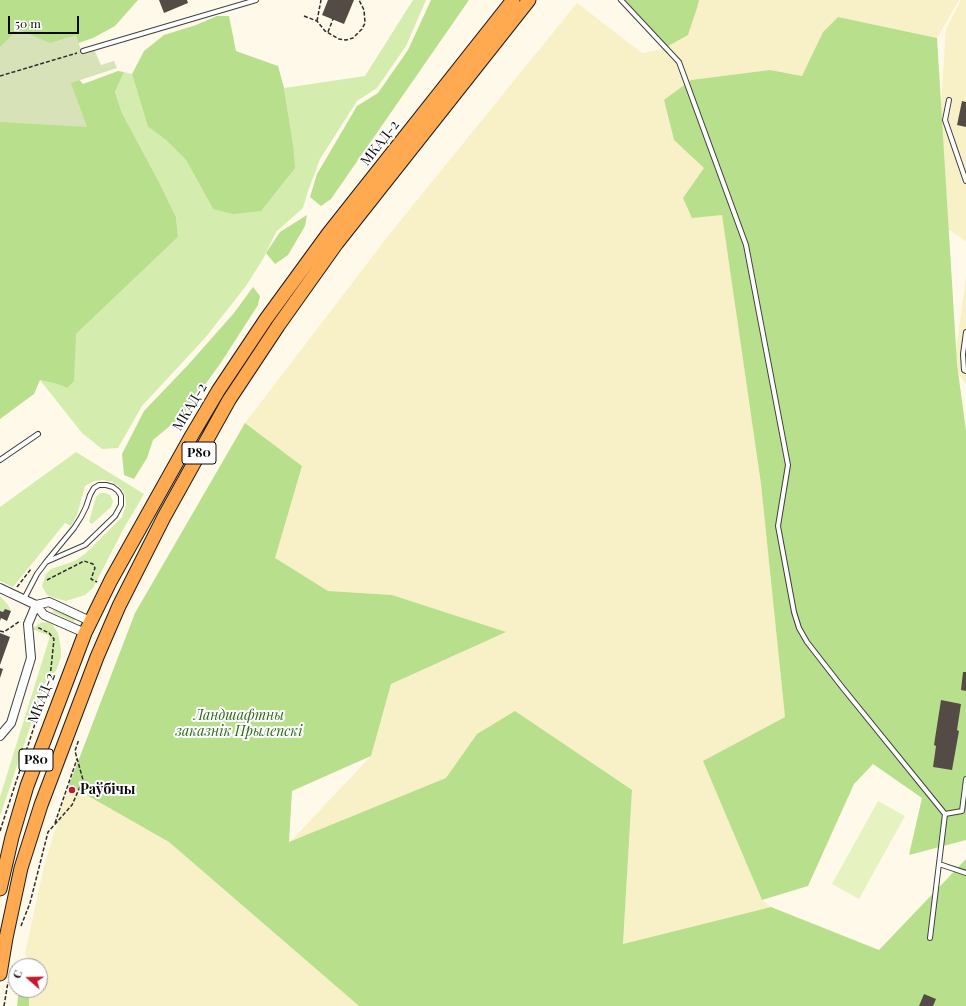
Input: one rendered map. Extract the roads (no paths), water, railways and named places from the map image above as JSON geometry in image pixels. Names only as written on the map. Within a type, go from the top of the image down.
[{"type":"highway","name":"МКАД-2","points":[[0,890],[12,837],[27,786],[91,629],[142,523],[192,435],[218,391],[266,319],[328,234],[513,0]]},
{"type":"highway","name":"Р80","points":[[4,977],[6,938],[21,868],[43,797],[114,617],[160,523],[229,400],[278,326],[337,243],[529,0]]},
{"type":"highway","points":[[97,657],[91,629],[114,617]]},
{"type":"street","points":[[0,588],[36,605],[44,614],[91,629]]},
{"type":"street","points":[[0,736],[11,724],[31,658],[25,622],[36,605],[49,602],[91,629]]},
{"type":"lane","points":[[83,51],[256,0]]},
{"type":"lane","points":[[621,0],[679,62],[746,245],[788,465],[778,526],[798,628],[842,687],[945,814],[930,938]]},
{"type":"lane","points":[[949,100],[945,120],[966,181]]},
{"type":"lane","points":[[966,332],[963,354],[964,370],[966,370]]},
{"type":"lane","points":[[0,460],[38,434]]},
{"type":"lane","points":[[24,599],[37,574],[46,562],[74,528],[81,517],[94,488],[99,485],[106,485],[118,490],[121,496],[120,505],[115,516],[85,545],[46,562]]},
{"type":"lane","points":[[945,814],[962,811],[966,779]]},
{"type":"lane","points":[[939,864],[966,873]]},
{"type":"place","name":"Раўбічы","points":[[72,790]]},
{"type":"park label","name":"Ландшафтны заказнік Прылепскі","points":[[239,724]]}]
